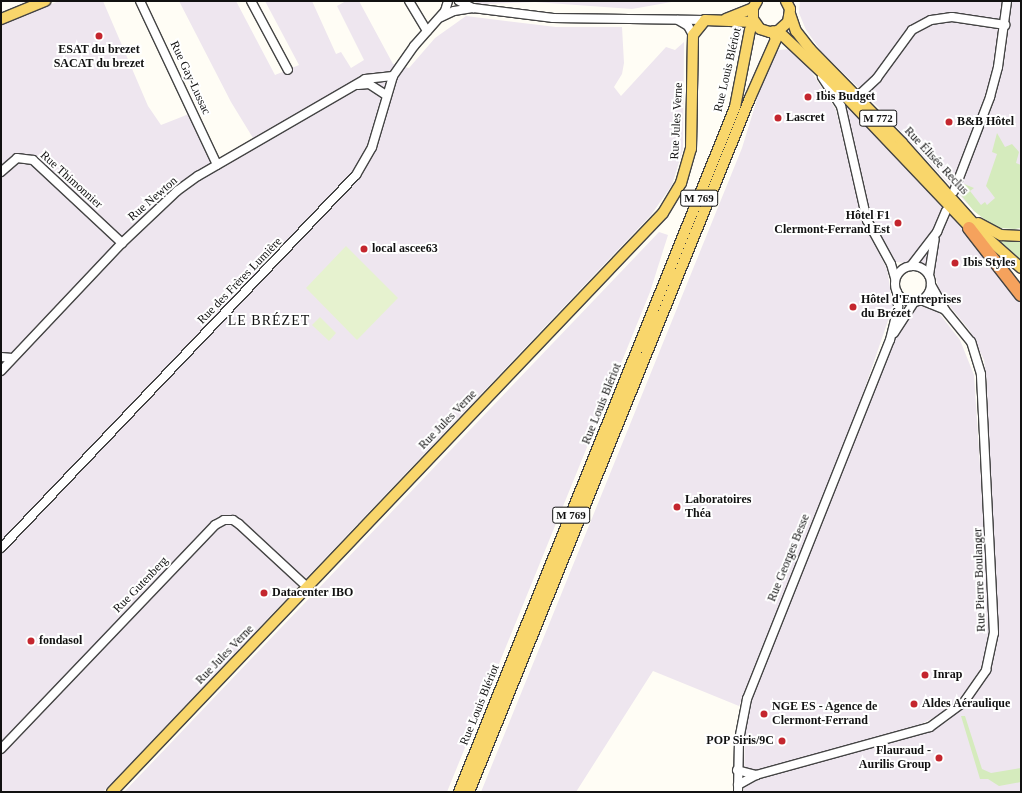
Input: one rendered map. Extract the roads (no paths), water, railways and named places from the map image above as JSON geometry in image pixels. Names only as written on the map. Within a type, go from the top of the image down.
[{"type":"highway","points":[[971,224],[1021,296]]},
{"type":"main road","points":[[1,19],[45,1]]},
{"type":"main road","points":[[724,20],[755,4]]},
{"type":"main road","points":[[693,35],[704,20],[754,22],[755,4]]},
{"type":"main road","points":[[776,32],[788,22],[790,6]]},
{"type":"main road","name":"Rue Élisée Reclus","points":[[790,6],[800,38],[858,96],[971,224],[1021,268]]},
{"type":"main road","points":[[735,22],[743,32],[747,53]]},
{"type":"main road","name":"Rue Élisée Reclus","points":[[754,22],[763,30],[776,32],[803,54],[1021,274]]},
{"type":"main road","name":"Rue Louis Blériot","points":[[459,792],[735,107],[747,53],[750,30],[754,22]]},
{"type":"main road","name":"Rue Louis Blériot","points":[[469,792],[750,98],[776,39],[776,32]]},
{"type":"main road","name":"Rue Jules Verne","points":[[112,792],[650,228],[673,199],[682,183],[691,149],[693,35]]},
{"type":"main road","points":[[750,98],[772,56],[779,48],[783,46],[803,54]]},
{"type":"main road","points":[[971,224],[995,233],[1021,236]]},
{"type":"street","name":"Rue Gay-Lussac","points":[[140,1],[217,165]]},
{"type":"street","points":[[251,1],[288,70]]},
{"type":"street","points":[[409,1],[427,31]]},
{"type":"street","name":"Rue des Frères Lumière","points":[[1,548],[348,185],[368,156],[393,76],[414,46],[440,18],[448,1]]},
{"type":"street","points":[[459,1],[473,8]]},
{"type":"street","points":[[954,191],[990,97],[998,66],[1005,25],[1007,1]]},
{"type":"street","points":[[440,18],[454,11],[473,8],[553,18],[704,20]]},
{"type":"street","points":[[858,96],[877,78],[912,30],[931,20],[952,17],[1005,25]]},
{"type":"street","points":[[677,20],[688,26],[693,35]]},
{"type":"street","points":[[803,54],[841,106],[846,122],[867,220],[878,243],[891,264],[897,292],[904,300],[918,301],[927,295],[931,285],[929,262],[937,232],[946,211]]},
{"type":"street","name":"Rue Newton","points":[[1,371],[122,244],[177,191],[217,165],[369,77],[393,76]]},
{"type":"street","points":[[353,86],[369,84],[386,95]]},
{"type":"street","name":"Rue Thimonnier","points":[[1,172],[17,158],[34,160],[122,244]]},
{"type":"street","points":[[895,278],[908,267],[937,232]]},
{"type":"street","points":[[891,264],[921,268],[929,275]]},
{"type":"street","name":"Rue Pierre Boulanger","points":[[738,789],[756,775],[930,727],[964,702],[986,670],[994,633],[982,380],[971,342],[945,310],[931,285]]},
{"type":"street","name":"Rue Georges Besse","points":[[738,789],[737,770],[741,722],[752,684],[890,340],[898,307],[897,292]]},
{"type":"street","name":"Rue Pierre Boulanger","points":[[918,301],[945,310]]},
{"type":"street","name":"Rue Georges Besse","points":[[890,340],[918,301]]},
{"type":"street","points":[[1,357],[12,358]]},
{"type":"street","name":"Rue Gutenberg","points":[[1,749],[215,525],[224,520],[233,520],[240,524],[307,588]]},
{"type":"street","points":[[737,770],[756,775]]},
{"type":"place","name":"ESAT du brezet SACAT du brezet","points":[[99,36]]},
{"type":"place","name":"Ibis Budget","points":[[808,97]]},
{"type":"place","name":"Lascret","points":[[778,118]]},
{"type":"place","name":"B&B Hôtel","points":[[949,122]]},
{"type":"place","name":"Hôtel F1 Clermont-Ferrand Est","points":[[898,223]]},
{"type":"place","name":"local ascee63","points":[[364,249]]},
{"type":"place","name":"Ibis Styles","points":[[955,263]]},
{"type":"place","name":"Hôtel d'Entreprises du Brézet","points":[[853,307]]},
{"type":"place","name":"Laboratoires Théa","points":[[677,507]]},
{"type":"place","name":"Datacenter IBO","points":[[264,593]]},
{"type":"place","name":"fondasol","points":[[31,641]]},
{"type":"place","name":"Inrap","points":[[925,675]]},
{"type":"place","name":"Aldes Aéraulique","points":[[914,704]]},
{"type":"place","name":"NGE ES - Agence de Clermont-Ferrand","points":[[764,714]]},
{"type":"place","name":"POP Siris/9C","points":[[782,741]]},
{"type":"place","name":"Flauraud - Aurilis Group","points":[[939,758]]},
{"type":"district","name":"LE BRÉZET","points":[[269,321]]}]
